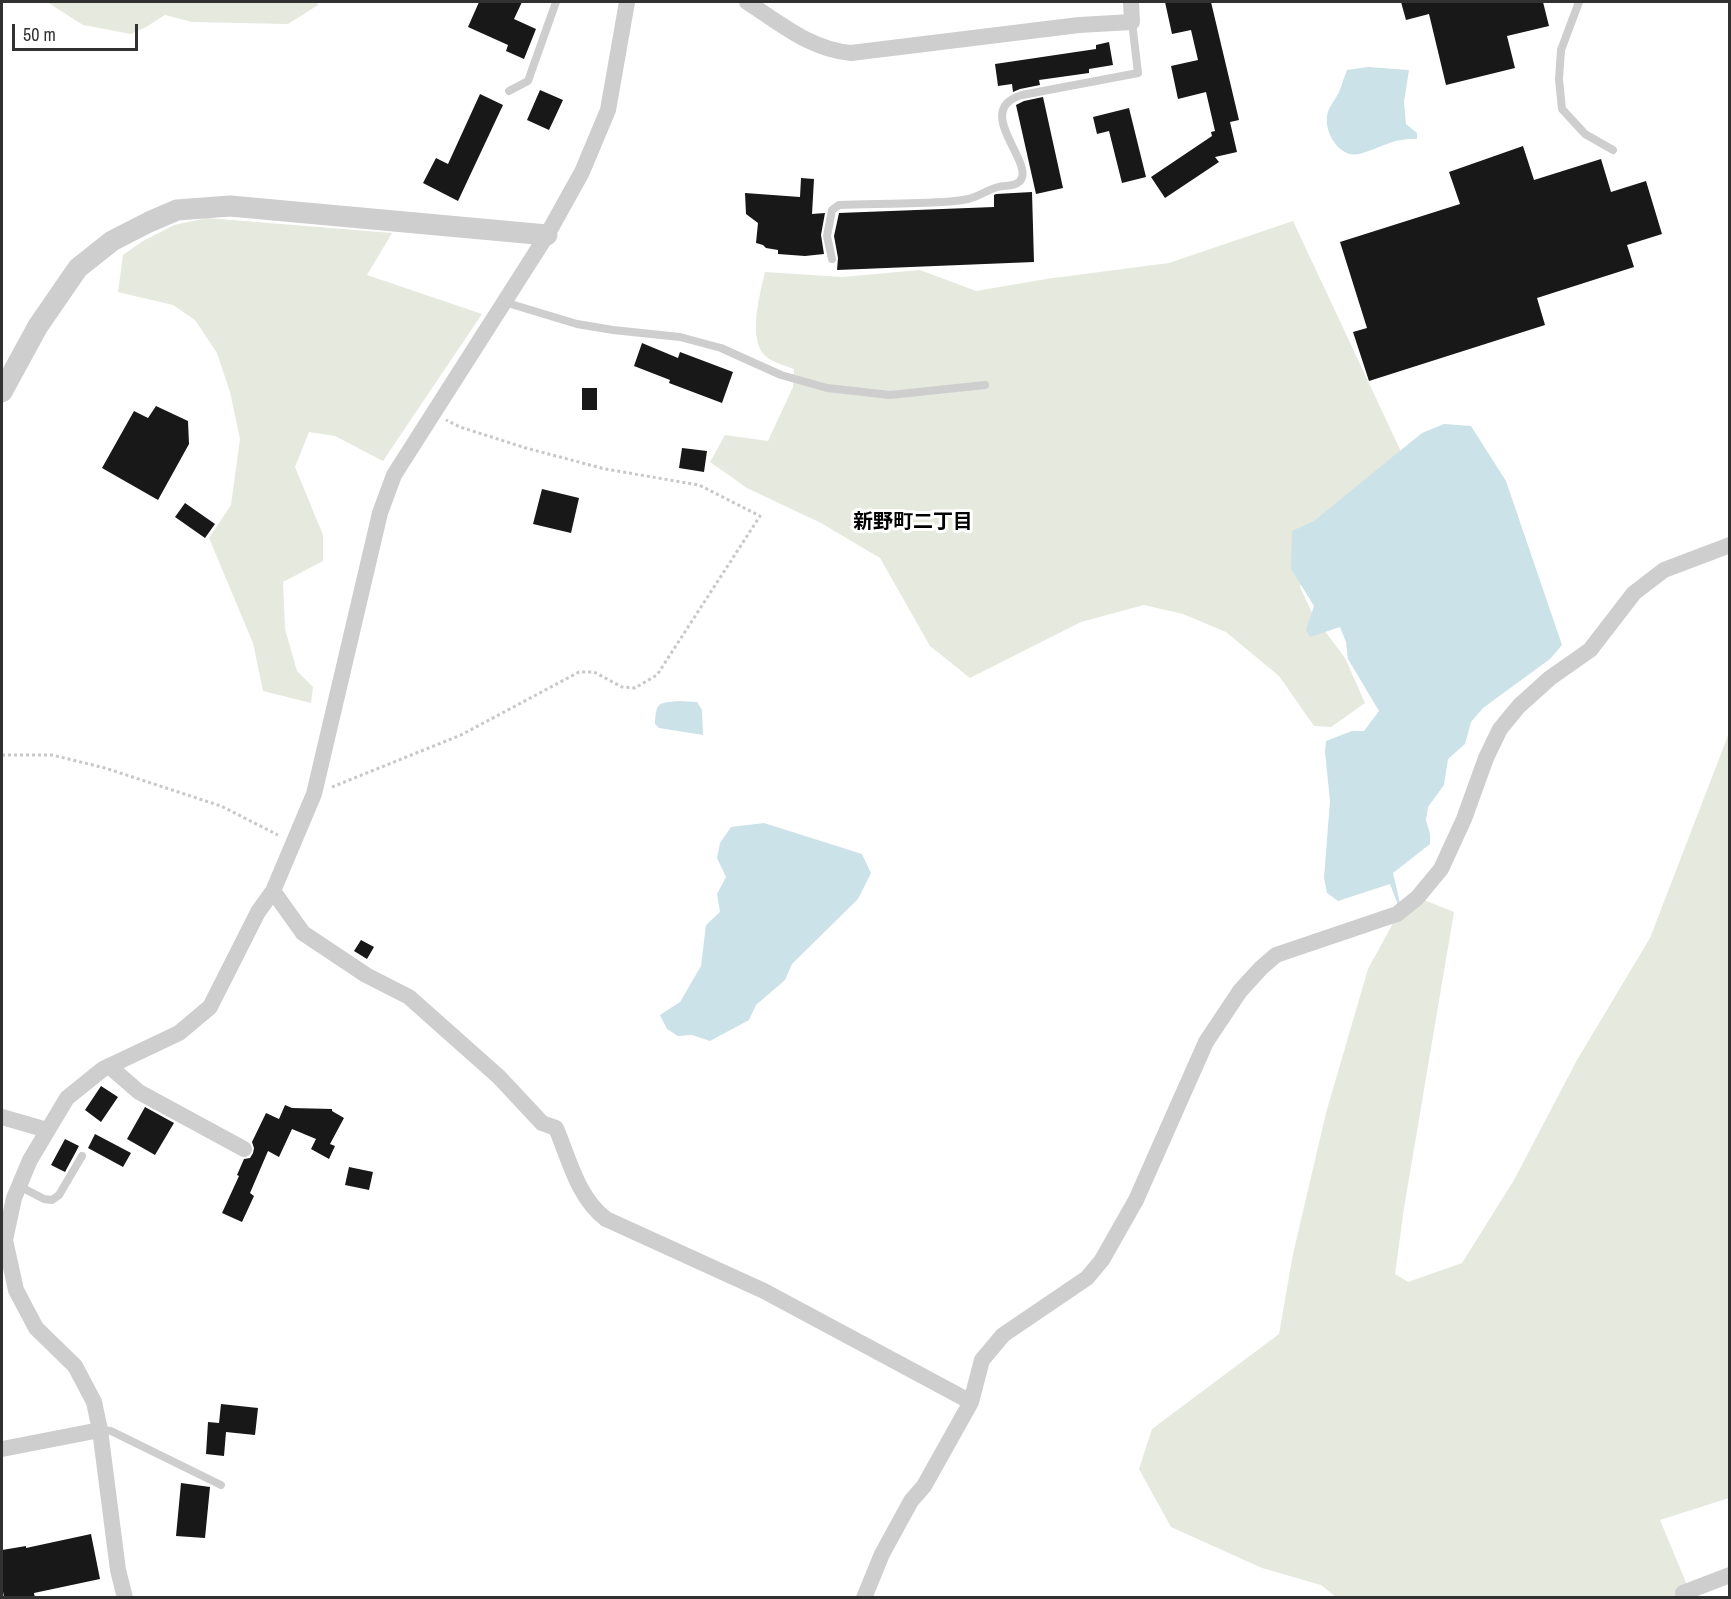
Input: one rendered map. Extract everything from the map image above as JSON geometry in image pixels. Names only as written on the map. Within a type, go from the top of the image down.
[{"type":"street","points":[[125,1598],[118,1570],[100,1430],[94,1402],[75,1366],[36,1328],[16,1290],[5,1240],[14,1198],[30,1160],[67,1098],[109,1066],[179,1033],[210,1007],[258,912],[273,891],[314,794],[380,513],[394,475],[547,235],[582,172],[608,110],[627,2]]},
{"type":"street","points":[[747,2],[814,45],[845,52],[883,51],[1079,25],[1132,22],[1131,2]]},
{"type":"street","points":[[2,392],[38,326],[78,268],[112,241],[177,210],[230,206],[547,235]]},
{"type":"street","points":[[864,1598],[882,1554],[911,1501],[924,1486],[971,1402],[982,1360],[1003,1335],[1087,1278],[1102,1260],[1136,1200],[1206,1042],[1240,991],[1276,955],[1397,914],[1417,898],[1441,869],[1464,819],[1486,758],[1500,729],[1519,706],[1550,678],[1590,650],[1634,593],[1664,570],[1730,545]]},
{"type":"street","points":[[273,891],[303,933],[366,975],[409,997],[499,1077],[542,1123],[556,1128],[581,1189],[599,1214],[764,1291],[971,1402]]},
{"type":"street","points":[[109,1066],[139,1092],[244,1149]]},
{"type":"street","points":[[2,1117],[47,1130]]},
{"type":"street","points":[[2,1449],[100,1430]]},
{"type":"street","points":[[1683,1593],[1730,1575]]},
{"type":"lane","points":[[509,91],[528,81],[556,2]]},
{"type":"lane","points":[[1579,2],[1561,50],[1558,80],[1562,110],[1585,134],[1613,150]]},
{"type":"lane","points":[[832,259],[827,236],[832,210],[839,205],[967,200],[1020,181],[1023,175],[1022,164],[1004,129],[1003,115],[1006,105],[1012,98],[1022,95],[1138,73],[1132,22]]},
{"type":"lane","points":[[504,302],[578,324],[680,337],[721,348],[781,375],[827,388],[890,395],[985,385]]},
{"type":"lane","points":[[19,1186],[44,1199],[52,1200],[59,1195],[82,1156]]},
{"type":"lane","points":[[100,1430],[111,1431],[221,1485]]},
{"type":"path","points":[[314,794],[461,735],[579,672],[594,672],[622,687],[635,688],[657,675],[760,516],[699,485],[605,469],[560,457],[460,427],[433,413]]},
{"type":"path","points":[[2,755],[52,754],[105,768],[221,806],[293,843]]},
{"type":"shaded area","points":[[47,2],[317,2],[318,5],[288,24],[192,22],[165,15],[131,34],[83,25]]},
{"type":"shaded area","points":[[207,218],[392,233],[367,275],[482,314],[383,461],[335,436],[309,432],[295,467],[323,535],[323,561],[283,582],[285,629],[297,671],[313,687],[311,703],[263,691],[253,643],[209,538],[231,505],[240,439],[230,392],[217,353],[195,320],[173,305],[118,292],[123,255],[143,241],[174,225]]},
{"type":"shaded area","points":[[1293,221],[1404,458],[1307,565],[1300,587],[1313,615],[1345,658],[1365,703],[1331,727],[1314,726],[1279,676],[1226,632],[1183,614],[1144,605],[1081,622],[970,678],[930,646],[880,558],[821,523],[747,488],[710,462],[725,435],[768,441],[793,387],[794,369],[768,358],[761,351],[758,341],[756,318],[765,272],[842,277],[920,270],[976,291],[1046,279],[1169,263]]},
{"type":"shaded area","points":[[1729,733],[1729,1498],[1660,1520],[1692,1597],[1336,1597],[1321,1585],[1262,1568],[1171,1527],[1139,1469],[1152,1429],[1279,1334],[1293,1254],[1326,1113],[1368,969],[1409,894],[1454,912],[1395,1274],[1408,1282],[1462,1263],[1514,1180],[1577,1060],[1650,938]]},
{"type":"water","points":[[1368,67],[1409,70],[1404,102],[1406,124],[1417,133],[1417,139],[1400,140],[1367,152],[1352,154],[1339,148],[1330,135],[1328,112],[1347,70]]},
{"type":"water","points":[[1444,424],[1471,426],[1506,481],[1562,645],[1550,659],[1483,708],[1471,722],[1465,744],[1448,759],[1444,785],[1428,807],[1426,820],[1430,844],[1393,873],[1400,903],[1398,905],[1390,884],[1338,901],[1327,893],[1324,878],[1330,801],[1326,741],[1352,731],[1364,731],[1379,711],[1348,659],[1346,642],[1340,627],[1310,637],[1306,630],[1314,606],[1291,569],[1292,531],[1314,521],[1422,433]]},
{"type":"water","points":[[697,702],[702,710],[703,735],[659,728],[655,724],[657,708],[662,703]]},
{"type":"water","points":[[764,823],[862,854],[871,873],[858,899],[792,964],[785,980],[756,1005],[749,1020],[710,1041],[692,1035],[678,1036],[667,1029],[660,1015],[680,1002],[701,966],[706,925],[720,912],[717,894],[726,877],[717,858],[720,843],[731,827]]},
{"type":"building","points":[[479,2],[522,2],[514,19],[536,29],[524,59],[506,51],[508,45],[468,27]]},
{"type":"building","points":[[1165,2],[1211,2],[1239,120],[1230,122],[1237,152],[1215,157],[1219,162],[1165,198],[1151,177],[1212,136],[1211,132],[1215,131],[1206,92],[1178,99],[1171,66],[1198,60],[1191,30],[1172,34]]},
{"type":"building","points":[[1401,2],[1543,2],[1549,26],[1507,36],[1515,68],[1446,85],[1429,14],[1406,20]]},
{"type":"building","points":[[1109,42],[1113,65],[1089,69],[1089,73],[1039,80],[1040,85],[1013,92],[1012,84],[998,86],[995,64],[1096,49],[1096,45]]},
{"type":"building","points":[[540,90],[563,100],[549,130],[527,120]]},
{"type":"building","points":[[480,94],[503,105],[458,201],[423,183],[436,158],[448,164]]},
{"type":"building","points":[[1043,97],[1063,188],[1036,194],[1016,105]]},
{"type":"building","points":[[1129,108],[1146,177],[1122,183],[1109,131],[1097,134],[1093,117]]},
{"type":"building","points":[[1523,146],[1534,180],[1601,159],[1611,192],[1646,181],[1662,234],[1627,245],[1634,267],[1537,298],[1545,325],[1369,381],[1353,332],[1367,328],[1340,242],[1460,204],[1449,172]]},
{"type":"building","points":[[801,178],[814,179],[812,214],[825,213],[821,235],[824,254],[805,256],[778,254],[778,250],[756,243],[758,223],[746,214],[745,193],[800,197]]},
{"type":"building","points":[[1032,192],[1034,262],[837,270],[838,258],[834,236],[839,213],[994,207],[994,195],[996,194]]},
{"type":"building","points":[[642,343],[678,358],[680,352],[733,372],[722,403],[669,383],[670,380],[634,366]]},
{"type":"building","points":[[582,388],[597,388],[597,410],[582,410]]},
{"type":"building","points":[[156,406],[188,421],[189,444],[158,500],[102,468],[134,411],[148,418]]},
{"type":"building","points":[[682,448],[707,451],[704,472],[679,468]]},
{"type":"building","points":[[542,489],[579,498],[571,533],[533,524]]},
{"type":"building","points":[[185,503],[215,524],[205,538],[175,517]]},
{"type":"building","points":[[361,940],[374,947],[367,959],[354,951]]},
{"type":"building","points":[[101,1086],[118,1097],[101,1122],[85,1110]]},
{"type":"building","points":[[285,1105],[292,1108],[332,1109],[344,1118],[330,1144],[335,1146],[329,1159],[311,1149],[316,1139],[292,1129],[279,1157],[268,1151],[250,1193],[254,1196],[242,1222],[222,1213],[244,1159],[250,1158],[253,1153],[252,1142],[266,1113],[279,1119]]},
{"type":"building","points":[[145,1107],[174,1123],[155,1155],[127,1139]]},
{"type":"building","points":[[95,1134],[131,1153],[123,1167],[88,1148]]},
{"type":"building","points":[[65,1139],[79,1146],[65,1172],[51,1165]]},
{"type":"building","points":[[349,1167],[373,1172],[369,1190],[345,1185]]},
{"type":"building","points":[[221,1404],[258,1408],[255,1435],[226,1432],[224,1456],[206,1454],[208,1422],[219,1423]]},
{"type":"building","points":[[181,1483],[210,1487],[205,1538],[176,1536]]},
{"type":"building","points":[[91,1534],[100,1579],[34,1593],[35,1598],[4,1598],[2,1550],[26,1546],[26,1548]]},
{"type":"district","name":"新野町二丁目","points":[[913,523]]}]
